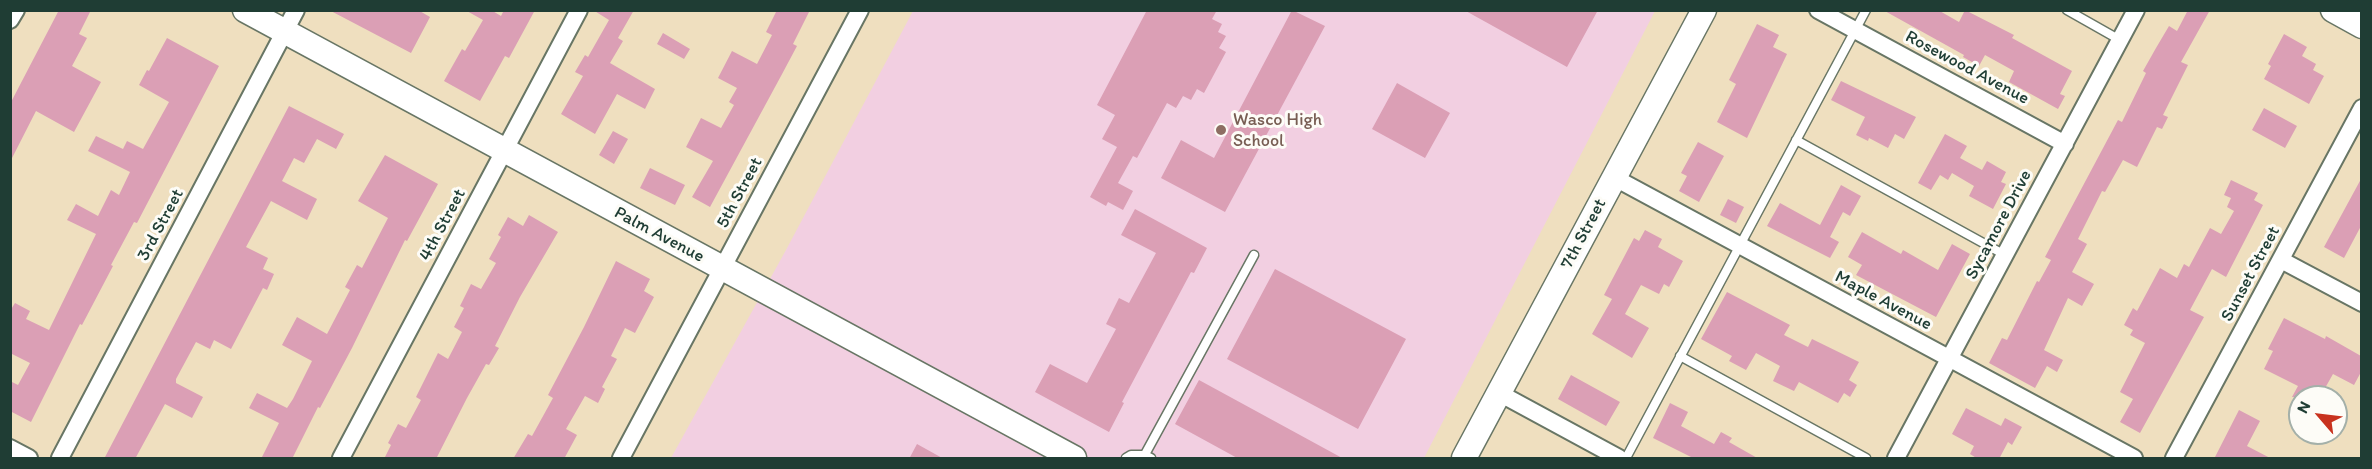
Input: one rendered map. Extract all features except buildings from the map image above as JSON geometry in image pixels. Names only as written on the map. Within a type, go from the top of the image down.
[{"type":"main road","name":"Palm Avenue","points":[[245,10],[1074,459]]},
{"type":"main road","name":"7th Street","points":[[1464,459],[1704,10]]},
{"type":"main road","points":[[2333,10],[2361,26]]},
{"type":"street","points":[[10,20],[16,10]]},
{"type":"street","name":"3rd Street","points":[[60,459],[296,10]]},
{"type":"street","name":"4th Street","points":[[341,459],[579,10]]},
{"type":"street","name":"5th Street","points":[[621,459],[860,10]]},
{"type":"street","name":"Rosewood Avenue","points":[[1818,10],[2065,144]]},
{"type":"street","name":"Sycamore Drive","points":[[1896,459],[2136,10]]},
{"type":"street","name":"Sunset Street","points":[[2174,459],[2361,108]]},
{"type":"street","name":"Maple Avenue","points":[[1615,178],[2133,459]]},
{"type":"street","points":[[2280,260],[2361,303]]},
{"type":"street","points":[[1499,393],[1619,459]]},
{"type":"street","points":[[10,448],[29,459]]},
{"type":"lane","points":[[1626,459],[1866,10]]},
{"type":"lane","points":[[2067,10],[2120,40]]},
{"type":"lane","points":[[1796,140],[2005,255]]},
{"type":"lane","points":[[1126,459],[1131,455],[1146,457],[1254,255]]},
{"type":"lane","points":[[1680,356],[1866,459]]},
{"type":"shaded area","name":"Wasco High School","points":[[913,11],[1655,11],[1424,458],[671,458],[786,250]]},
{"type":"place","name":"Wasco High School","points":[[1221,130]]}]
